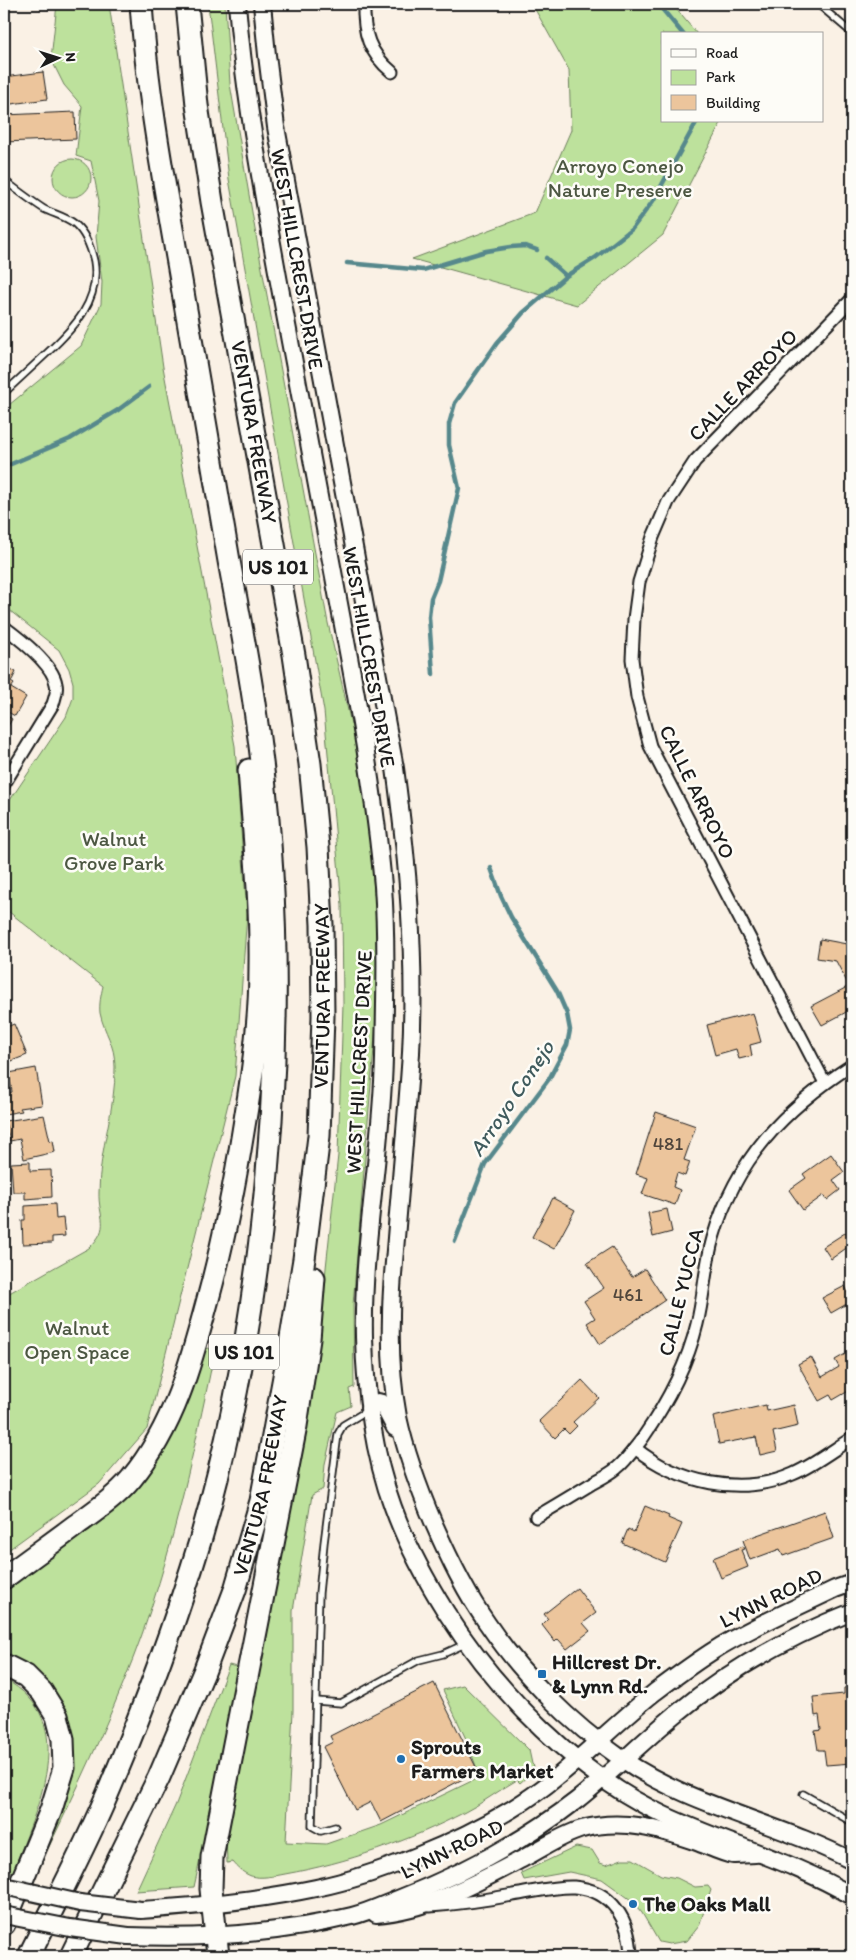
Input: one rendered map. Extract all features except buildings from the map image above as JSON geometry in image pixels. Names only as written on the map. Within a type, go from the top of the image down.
[{"type":"highway","name":"VENTURA FREEWAY","points":[[29,1956],[102,1806],[157,1669],[216,1484],[245,1350],[268,1168],[275,1060],[276,974],[274,899],[269,825],[255,711],[165,189],[142,29],[141,4]]},
{"type":"highway","name":"VENTURA FREEWAY","points":[[71,1956],[158,1778],[204,1672],[235,1590],[261,1501],[304,1259],[319,1136],[323,1025],[322,925],[318,847],[310,764],[294,655],[212,202],[197,105],[187,4]]},
{"type":"highway","points":[[4,1578],[93,1513],[131,1480],[162,1435],[182,1390],[192,1358],[233,1193],[257,1034],[260,968],[256,863],[248,759],[255,711]]},
{"type":"highway","points":[[217,1947],[210,1874],[212,1857],[293,1445],[307,1349],[317,1251],[319,1136]]},
{"type":"highway","points":[[4,1665],[26,1676],[42,1692],[57,1716],[64,1739],[64,1768],[51,1810],[4,1924]]},
{"type":"main road","name":"WEST HILLCREST DRIVE","points":[[237,4],[242,66],[252,130],[298,390],[360,718],[377,832],[382,880],[386,944],[384,1067],[365,1298],[364,1338],[370,1409],[383,1473],[393,1507],[427,1578],[445,1610],[467,1642],[502,1687],[556,1741],[622,1793],[666,1816],[763,1854],[852,1896]]},
{"type":"main road","name":"WEST HILLCREST DRIVE","points":[[262,4],[266,55],[276,126],[395,768],[411,902],[411,1034],[391,1319],[398,1414],[407,1452],[426,1506],[470,1598],[512,1657],[536,1684],[577,1724],[623,1759],[678,1789],[715,1806],[805,1838],[852,1861]]},
{"type":"main road","points":[[370,1409],[378,1402],[382,1403],[407,1452]]},
{"type":"main road","name":"LYNN ROAD","points":[[4,1886],[80,1903],[141,1910],[212,1904],[317,1888],[344,1882],[394,1865],[471,1831],[512,1809],[546,1786],[654,1693],[717,1648],[835,1589],[852,1583]]},
{"type":"main road","name":"LYNN ROAD","points":[[4,1915],[70,1928],[217,1947],[354,1916],[422,1890],[490,1857],[532,1832],[603,1779],[676,1713],[741,1666],[820,1624],[852,1612]]},
{"type":"main road","points":[[354,1916],[390,1913],[418,1907],[485,1879],[557,1840],[582,1829],[600,1826],[624,1824],[645,1826],[665,1831],[732,1855],[763,1854]]},
{"type":"street","points":[[364,4],[365,31],[371,48],[382,64],[392,72]]},
{"type":"street","name":"CALLE ARROYO","points":[[825,1083],[650,746],[637,697],[632,659],[634,619],[639,582],[653,537],[668,502],[695,461],[852,299]]},
{"type":"street","points":[[4,627],[44,662],[52,673],[56,684],[54,704],[4,784]]},
{"type":"street","name":"CALLE YUCCA","points":[[536,1517],[618,1468],[635,1448],[667,1401],[686,1361],[697,1322],[712,1240],[731,1190],[745,1163],[768,1134],[794,1108],[825,1083],[852,1065]]},
{"type":"street","points":[[635,1448],[668,1470],[692,1480],[717,1484],[744,1484],[768,1481],[793,1474],[824,1457],[852,1438]]},
{"type":"street","points":[[418,1907],[456,1905],[561,1888],[588,1890],[609,1900],[616,1907],[627,1928],[631,1956]]},
{"type":"lane","points":[[818,4],[852,33]]},
{"type":"lane","points":[[4,180],[45,209],[75,224],[86,238],[92,251],[95,267],[91,299],[84,313],[70,331],[4,393]]},
{"type":"lane","points":[[335,1827],[322,1830],[312,1826],[319,1593],[338,1434],[343,1425],[370,1409]]},
{"type":"lane","points":[[316,1701],[341,1702],[419,1660],[443,1654],[467,1642]]},
{"type":"lane","points":[[803,1794],[852,1822]]},
{"type":"green space","points":[[57,4],[109,4],[163,367],[235,746],[247,914],[235,1076],[147,1429],[99,1484],[4,1553],[4,1296],[89,1248],[100,1234],[102,1222],[99,1201],[100,1176],[115,1082],[115,1059],[100,1013],[103,986],[4,908],[4,809],[66,717],[73,698],[73,683],[69,669],[59,650],[4,606],[4,409],[81,346],[101,304],[102,282],[96,237],[99,201],[91,161],[76,156],[82,106],[64,85],[51,59]]},
{"type":"green space","points":[[208,4],[225,4],[230,84],[258,247],[328,623],[360,763],[370,841],[376,916],[377,1011],[353,1305],[354,1387],[349,1389],[351,1406],[337,1412],[325,1464],[323,1489],[312,1495],[293,1611],[293,1711],[286,1842],[326,1844],[381,1825],[480,1777],[466,1739],[443,1690],[463,1685],[529,1750],[534,1766],[530,1774],[520,1783],[517,1780],[444,1823],[377,1850],[331,1864],[263,1877],[251,1876],[233,1862],[227,1863],[226,1835],[319,1334],[338,1155],[343,1004],[342,905],[324,711],[229,179]]},
{"type":"green space","name":"Arroyo Conejo Nature Preserve","points":[[532,4],[672,4],[695,32],[661,32],[661,122],[721,122],[663,235],[577,305],[412,259],[535,213],[571,130],[569,70]]},
{"type":"green space","points":[[72,159],[85,165],[91,178],[85,191],[72,197],[59,191],[53,178],[59,165]]},
{"type":"green space","points":[[209,1348],[214,1355],[189,1469],[170,1545],[147,1620],[113,1708],[78,1785],[42,1861],[35,1859],[42,1837],[62,1719],[4,1661],[4,1588],[68,1541],[148,1468],[173,1435],[205,1349]]},
{"type":"green space","points":[[229,1665],[240,1668],[194,1887],[136,1891],[176,1804]]},
{"type":"green space","points":[[4,1679],[28,1697],[42,1718],[48,1742],[47,1768],[41,1795],[13,1872],[4,1868]]},
{"type":"green space","points":[[576,1847],[592,1850],[600,1863],[606,1865],[622,1859],[633,1859],[661,1875],[677,1878],[695,1887],[708,1886],[711,1890],[699,1926],[687,1941],[669,1944],[659,1942],[642,1913],[631,1900],[602,1879],[569,1872],[524,1880],[521,1873]]},
{"type":"waterway","name":"Arroyo Conejo","points":[[658,4],[681,32]]},
{"type":"waterway","name":"Arroyo Conejo","points":[[433,674],[429,617],[431,598],[438,581],[459,488],[449,445],[449,424],[455,403],[497,343],[523,313],[566,276],[595,258],[632,229],[653,201],[696,122]]},
{"type":"waterway","points":[[347,263],[423,270],[486,251],[526,246],[537,250]]},
{"type":"waterway","points":[[546,258],[566,276]]},
{"type":"waterway","points":[[4,467],[70,439],[118,410],[149,387]]},
{"type":"waterway","name":"Arroyo Conejo","points":[[455,1241],[485,1164],[549,1079],[567,1045],[570,1030],[567,1014],[557,991],[511,917],[491,868]]},
{"type":"place","name":"Hillcrest Dr. & Lynn Rd.","points":[[542,1674]]},
{"type":"place","name":"Sprouts Farmers Market","points":[[401,1759]]},
{"type":"place","name":"The Oaks Mall","points":[[633,1904]]},
{"type":"park label","name":"Walnut Grove Park","points":[[114,851]]},
{"type":"park label","name":"Walnut Open Space","points":[[77,1340]]}]
